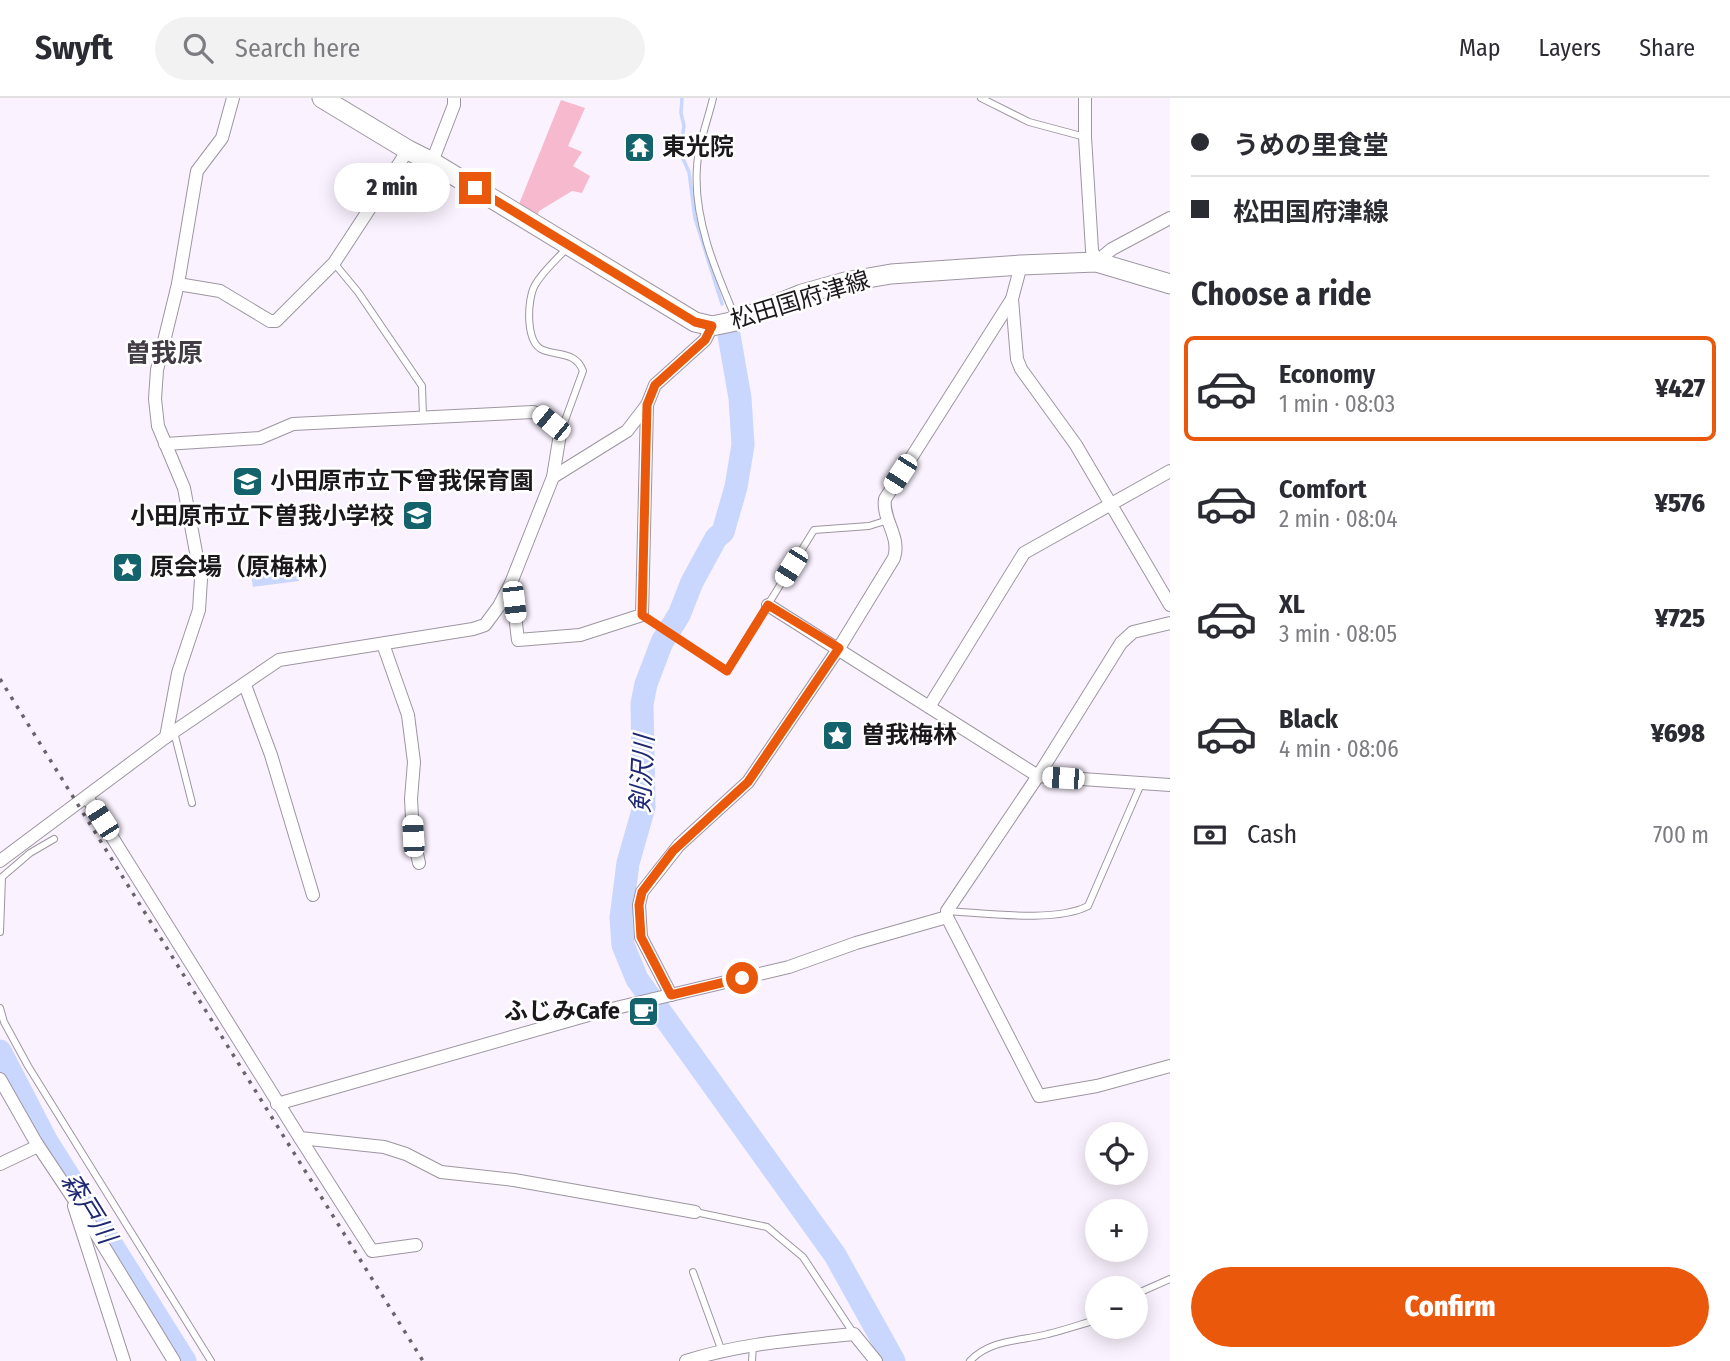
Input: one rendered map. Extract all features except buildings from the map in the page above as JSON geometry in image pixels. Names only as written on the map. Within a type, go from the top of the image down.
[{"type":"main road","name":"松田国府津線","points":[[322,98],[695,322],[712,326],[737,321],[802,295],[845,282],[891,274],[1096,262],[1170,284]]},
{"type":"street","points":[[170,735],[178,673],[199,610],[201,588],[184,488],[158,426],[155,399],[157,370],[178,284],[197,171],[222,138],[233,98]]},
{"type":"street","points":[[432,162],[454,105],[454,98]]},
{"type":"street","points":[[1085,98],[1092,250],[1096,262],[1112,249],[1170,218]]},
{"type":"street","points":[[178,284],[220,290],[270,321],[276,321],[334,263],[408,150]]},
{"type":"street","points":[[667,995],[641,937],[639,905],[642,892],[673,851],[748,782],[839,648],[894,558],[897,541],[884,506],[886,495],[1012,299],[1021,265]]},
{"type":"street","points":[[1012,299],[1017,359],[1021,369],[1066,429],[1170,605]]},
{"type":"street","points":[[553,477],[627,431],[647,405],[655,385],[705,340],[712,326]]},
{"type":"street","points":[[511,583],[519,640],[580,635],[642,615],[647,405]]},
{"type":"street","points":[[0,861],[170,735],[279,660],[485,625],[511,583],[553,477],[560,434],[545,418],[533,412],[293,424],[260,438],[165,444]]},
{"type":"street","points":[[929,707],[1024,553],[1170,471]]},
{"type":"street","points":[[768,605],[1038,776],[1170,785]]},
{"type":"street","points":[[277,1104],[598,1012],[789,967],[947,914],[1125,637],[1133,632],[1170,623]]},
{"type":"street","points":[[383,644],[408,715],[414,762],[411,799],[413,836],[419,863]]},
{"type":"street","points":[[245,685],[271,755],[313,895]]},
{"type":"street","points":[[87,797],[277,1104],[372,1251],[416,1245]]},
{"type":"street","points":[[947,914],[1039,1096],[1097,1086],[1170,1066]]},
{"type":"street","points":[[0,1079],[37,1144],[87,1219],[174,1361]]},
{"type":"street","points":[[300,1138],[384,1147],[406,1154],[441,1172],[514,1180],[695,1212]]},
{"type":"street","points":[[0,1164],[38,1146],[37,1144]]},
{"type":"street","points":[[71,1196],[124,1361]]},
{"type":"street","points":[[686,1361],[721,1349],[854,1334],[876,1361]]},
{"type":"lane","points":[[713,98],[697,166],[698,196],[712,257],[737,321]]},
{"type":"lane","points":[[981,98],[1029,122],[1085,137]]},
{"type":"lane","points":[[560,434],[583,371],[573,357],[540,349],[534,344],[530,331],[530,300],[534,285],[568,246]]},
{"type":"lane","points":[[334,263],[358,292],[422,386],[423,417]]},
{"type":"lane","points":[[642,615],[727,671],[814,530],[869,526],[888,520]]},
{"type":"lane","points":[[170,735],[192,803]]},
{"type":"lane","points":[[947,914],[1065,913],[1088,906],[1141,784]]},
{"type":"lane","points":[[0,932],[2,877],[30,853],[54,839]]},
{"type":"lane","points":[[0,1008],[4,1022],[28,1066],[211,1361]]},
{"type":"lane","points":[[695,1212],[767,1227],[803,1257],[854,1334]]},
{"type":"lane","points":[[693,1272],[721,1349]]},
{"type":"lane","points":[[1148,1289],[1170,1279]]},
{"type":"lane","points":[[970,1361],[975,1355],[1003,1342],[1047,1335],[1085,1324]]},
{"type":"lane","points":[[752,1361],[753,1344]]},
{"type":"shaded area","points":[[561,100],[585,108],[568,146],[582,152],[573,166],[590,176],[582,193],[572,191],[539,211],[536,220],[517,209]]},
{"type":"water","points":[[297,562],[299,581],[253,587],[250,567]]},
{"type":"waterway","name":"剣沢川","points":[[682,98],[684,126],[680,152],[689,172],[695,218],[722,304]]},
{"type":"waterway","name":"剣沢川","points":[[729,335],[740,398],[743,445],[736,487],[723,532],[716,538],[692,582],[679,615],[662,642],[646,684],[642,704],[644,807],[628,863],[621,918],[623,945],[637,979],[835,1255],[894,1361]]},
{"type":"waterway","name":"森戸川","points":[[0,1051],[46,1140],[185,1361]]},
{"type":"railway","points":[[0,679],[423,1361]]},
{"type":"place","name":"東光院","points":[[639,147]]},
{"type":"place","name":"小田原市立下曾我保育園","points":[[247,481]]},
{"type":"place","name":"小田原市立下曽我小学校","points":[[417,516]]},
{"type":"place","name":"原会場（原梅林）","points":[[127,567]]},
{"type":"place","name":"曽我梅林","points":[[838,735]]},
{"type":"place","name":"ふじみCafe","points":[[643,1011]]},
{"type":"district","name":"曽我原","points":[[164,353]]},
{"type":"route","points":[[475,188],[695,322],[712,326],[705,340],[655,385],[647,405],[642,615],[727,671],[768,605],[839,648],[748,782],[673,851],[640,898],[641,937],[671,995],[742,978]]}]
